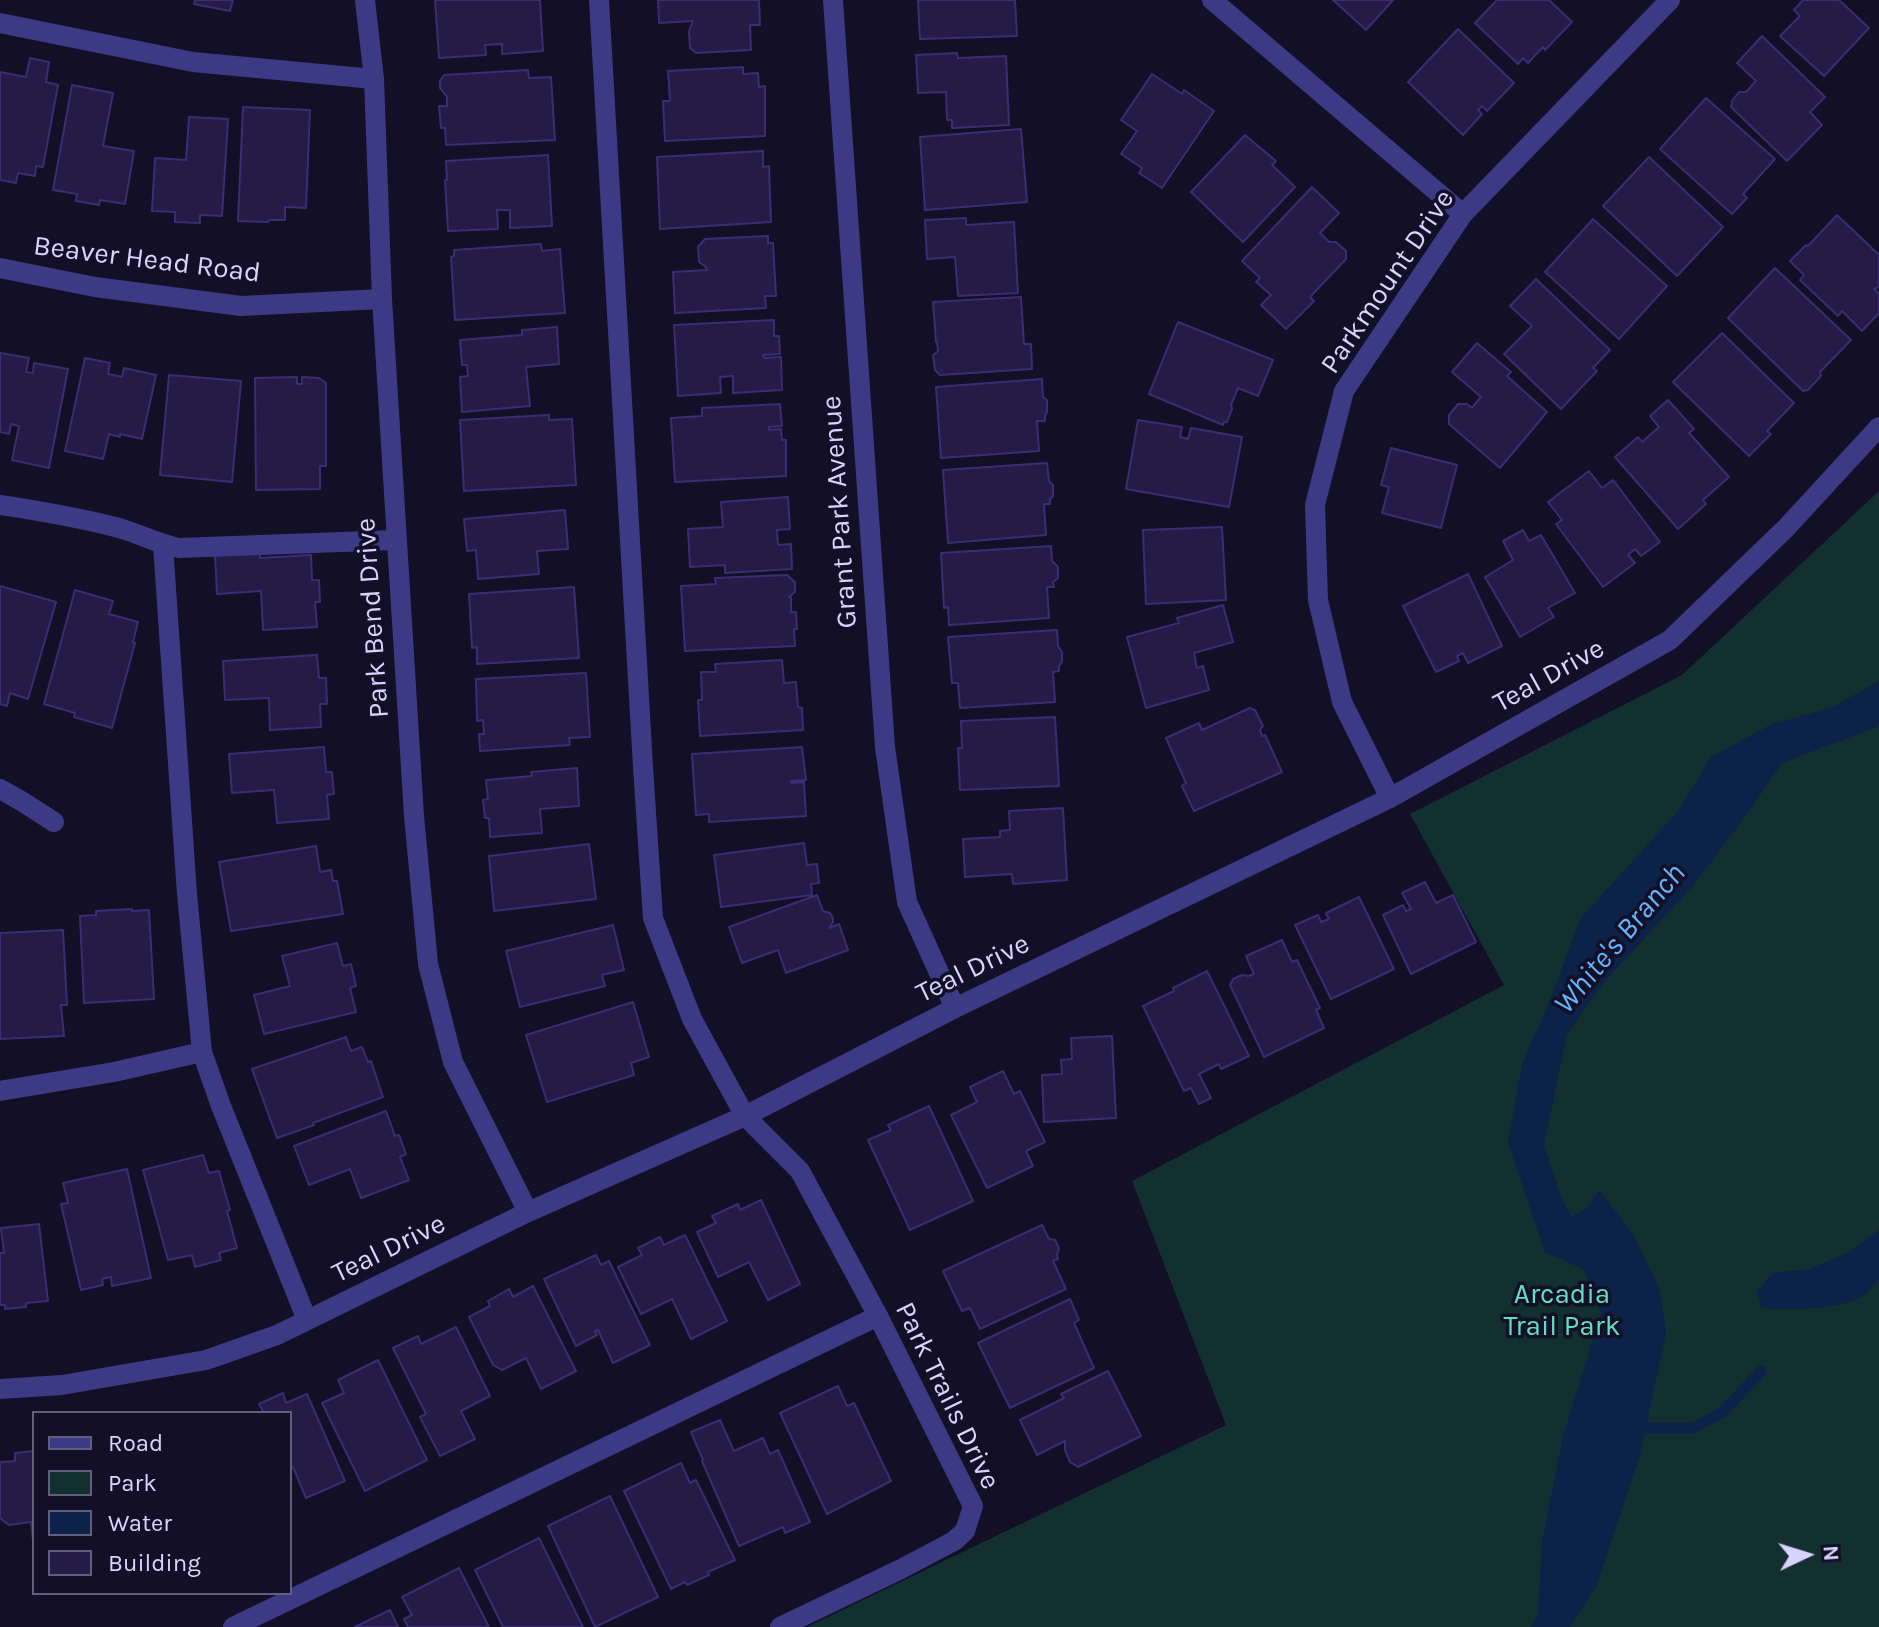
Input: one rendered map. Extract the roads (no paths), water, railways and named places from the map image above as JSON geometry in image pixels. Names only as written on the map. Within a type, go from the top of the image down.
[{"type":"street","name":"Park Bend Drive","points":[[365,0],[374,79],[382,299],[414,816],[428,964],[453,1062],[528,1212]]},
{"type":"street","name":"Park Trails Drive","points":[[599,0],[653,918],[692,1019],[745,1116],[800,1171],[878,1316],[973,1506],[965,1531],[954,1541],[780,1627]]},
{"type":"street","name":"Grant Park Avenue","points":[[833,0],[885,747],[907,902],[955,1008]]},
{"type":"street","points":[[1212,0],[1463,214]]},
{"type":"street","name":"Parkmount Drive","points":[[1390,798],[1342,702],[1318,600],[1315,505],[1344,391],[1463,214],[1670,0]]},
{"type":"street","points":[[0,23],[193,62],[374,79]]},
{"type":"street","name":"Beaver Head Road","points":[[0,268],[95,287],[241,306],[382,299]]},
{"type":"street","name":"Teal Drive","points":[[0,1389],[62,1385],[206,1360],[277,1335],[528,1212],[745,1116],[955,1008],[1390,798],[1670,640],[1786,528],[1879,427]]},
{"type":"street","points":[[0,505],[122,529],[179,548],[396,540]]},
{"type":"street","points":[[163,545],[187,894],[202,1052],[307,1320]]},
{"type":"street","points":[[0,789],[54,822]]},
{"type":"street","points":[[0,1091],[114,1072],[202,1052]]},
{"type":"street","points":[[233,1627],[878,1316]]},
{"type":"water","name":"White's Branch","points":[[1879,681],[1879,726],[1782,763],[1693,886],[1606,980],[1567,1034],[1544,1145],[1561,1197],[1572,1217],[1589,1205],[1599,1190],[1633,1234],[1660,1290],[1666,1333],[1640,1455],[1597,1585],[1570,1627],[1531,1627],[1538,1614],[1542,1542],[1563,1436],[1601,1313],[1583,1269],[1545,1252],[1508,1142],[1522,1064],[1553,993],[1580,919],[1679,810],[1711,757],[1772,724],[1831,708]]},
{"type":"water","points":[[1879,1230],[1879,1279],[1857,1299],[1831,1306],[1800,1309],[1761,1308],[1757,1291],[1773,1273],[1810,1269],[1847,1253]]},
{"type":"waterway","points":[[1632,1428],[1694,1428],[1724,1411],[1761,1371]]},
{"type":"park label","name":"Arcadia Trail Park","points":[[1562,1311]]}]
